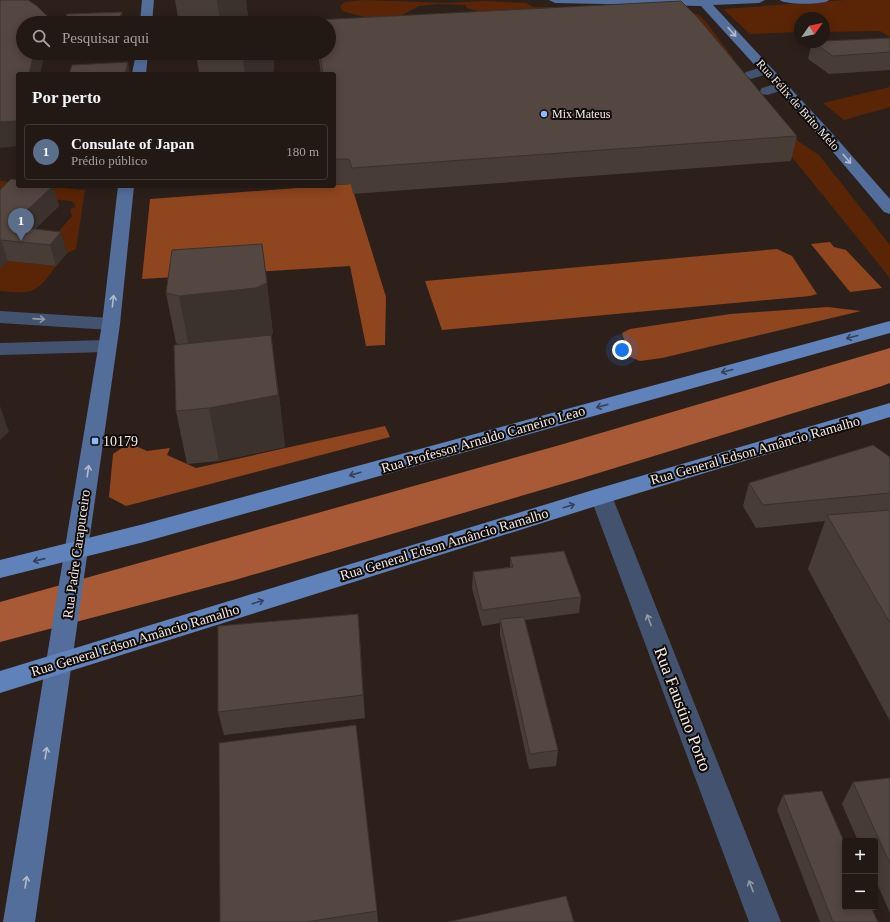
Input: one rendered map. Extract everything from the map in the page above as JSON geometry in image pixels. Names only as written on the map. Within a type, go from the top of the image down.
[{"type":"main road","points":[[147,16],[148,0]]},
{"type":"main road","points":[[555,0],[688,2],[759,0]]},
{"type":"main road","points":[[786,0],[823,0]]},
{"type":"main road","name":"Rua Félix de Brito Melo","points":[[704,2],[782,86],[890,209]]},
{"type":"main road","points":[[139,72],[141,60]]},
{"type":"main road","name":"Rua Padre Carapuceiro","points":[[19,922],[73,580],[106,346],[111,324],[126,188]]},
{"type":"main road","name":"Rua Professor Arnaldo Carneiro Leao","points":[[0,569],[77,551],[890,327]]},
{"type":"main road","name":"Rua General Edson Amâncio Ramalho","points":[[0,682],[61,658],[890,410]]},
{"type":"street","points":[[751,76],[766,70]]},
{"type":"street","points":[[767,91],[782,86]]},
{"type":"street","points":[[0,316],[111,324]]},
{"type":"street","points":[[0,349],[106,346]]},
{"type":"street","name":"Rua Faustino Porto","points":[[601,496],[764,922]]},
{"type":"shaded area","points":[[364,0],[448,3],[484,1],[526,3],[533,7],[686,11],[699,15],[706,22],[733,58],[721,73],[488,14],[467,8],[465,5],[439,4],[419,6],[397,18],[368,18],[342,11],[340,6],[345,2]]},
{"type":"shaded area","points":[[845,0],[890,0],[890,37],[880,31],[830,32],[830,12],[794,12],[794,32],[750,34],[723,9]]},
{"type":"shaded area","points":[[890,87],[890,107],[844,120],[823,103]]},
{"type":"shaded area","points":[[762,120],[784,124],[799,142],[819,155],[890,245],[890,278]]},
{"type":"shaded area","points":[[0,181],[16,183],[16,188],[64,188],[85,190],[76,249],[67,253],[43,250],[72,216],[70,209],[76,207],[72,201],[0,194]]},
{"type":"shaded area","points":[[351,184],[386,297],[385,345],[366,346],[350,266],[142,279],[150,199],[297,188],[336,188],[336,185]]},
{"type":"shaded area","points":[[830,242],[834,247],[846,250],[882,288],[850,292],[811,244]]},
{"type":"shaded area","points":[[777,249],[792,256],[817,294],[810,296],[442,330],[425,281]]},
{"type":"shaded area","points":[[8,261],[56,266],[43,282],[33,290],[27,292],[0,291],[0,268]]},
{"type":"shaded area","points":[[828,307],[861,311],[662,358],[640,361],[630,357],[622,333],[630,329],[730,314]]},
{"type":"shaded area","points":[[890,348],[890,383],[882,386],[579,479],[235,580],[0,642],[0,602],[560,445]]},
{"type":"shaded area","points":[[385,426],[390,437],[126,506],[109,497],[113,454],[129,443],[147,451],[170,448],[167,455],[196,468]]},
{"type":"building","points":[[0,0],[28,0],[37,6],[47,16],[16,16],[16,60],[32,60],[29,72],[16,72],[16,121],[0,122]]},
{"type":"building","name":"Mix Mateus","points":[[681,1],[698,18],[797,136],[352,168],[349,159],[336,159],[336,72],[323,72],[321,60],[336,60],[336,19]]},
{"type":"building","points":[[122,12],[121,16],[66,16],[67,14]]},
{"type":"building","points":[[890,38],[890,52],[833,56],[822,48],[830,48],[830,41]]},
{"type":"building","points":[[128,62],[126,72],[70,72],[72,65]]},
{"type":"building","points":[[11,179],[16,180],[16,188],[51,188],[10,226],[61,232],[50,245],[0,241],[0,190]]},
{"type":"building","points":[[262,244],[267,283],[256,288],[179,296],[166,293],[172,250]]},
{"type":"building","points":[[271,335],[278,395],[209,408],[176,411],[174,345]]},
{"type":"building","points":[[873,445],[890,457],[890,493],[763,505],[749,483]]},
{"type":"building","points":[[890,510],[890,623],[827,515]]},
{"type":"building","points":[[564,551],[581,597],[482,610],[473,572],[513,567],[510,557]]},
{"type":"building","points":[[358,614],[363,695],[218,712],[218,626]]},
{"type":"building","points":[[524,617],[558,750],[530,754],[500,619]]},
{"type":"building","points":[[356,725],[377,911],[306,922],[220,922],[219,743]]},
{"type":"building","points":[[890,778],[890,864],[853,782]]},
{"type":"building","points":[[822,791],[842,838],[842,910],[872,910],[878,922],[833,922],[783,795]]},
{"type":"building","points":[[566,896],[574,922],[448,922]]},
{"type":"place","name":"Mix Mateus","points":[[544,114]]},
{"type":"place","name":"Consulate of Japan","points":[[21,241]]},
{"type":"place","name":"10179","points":[[95,441]]}]
